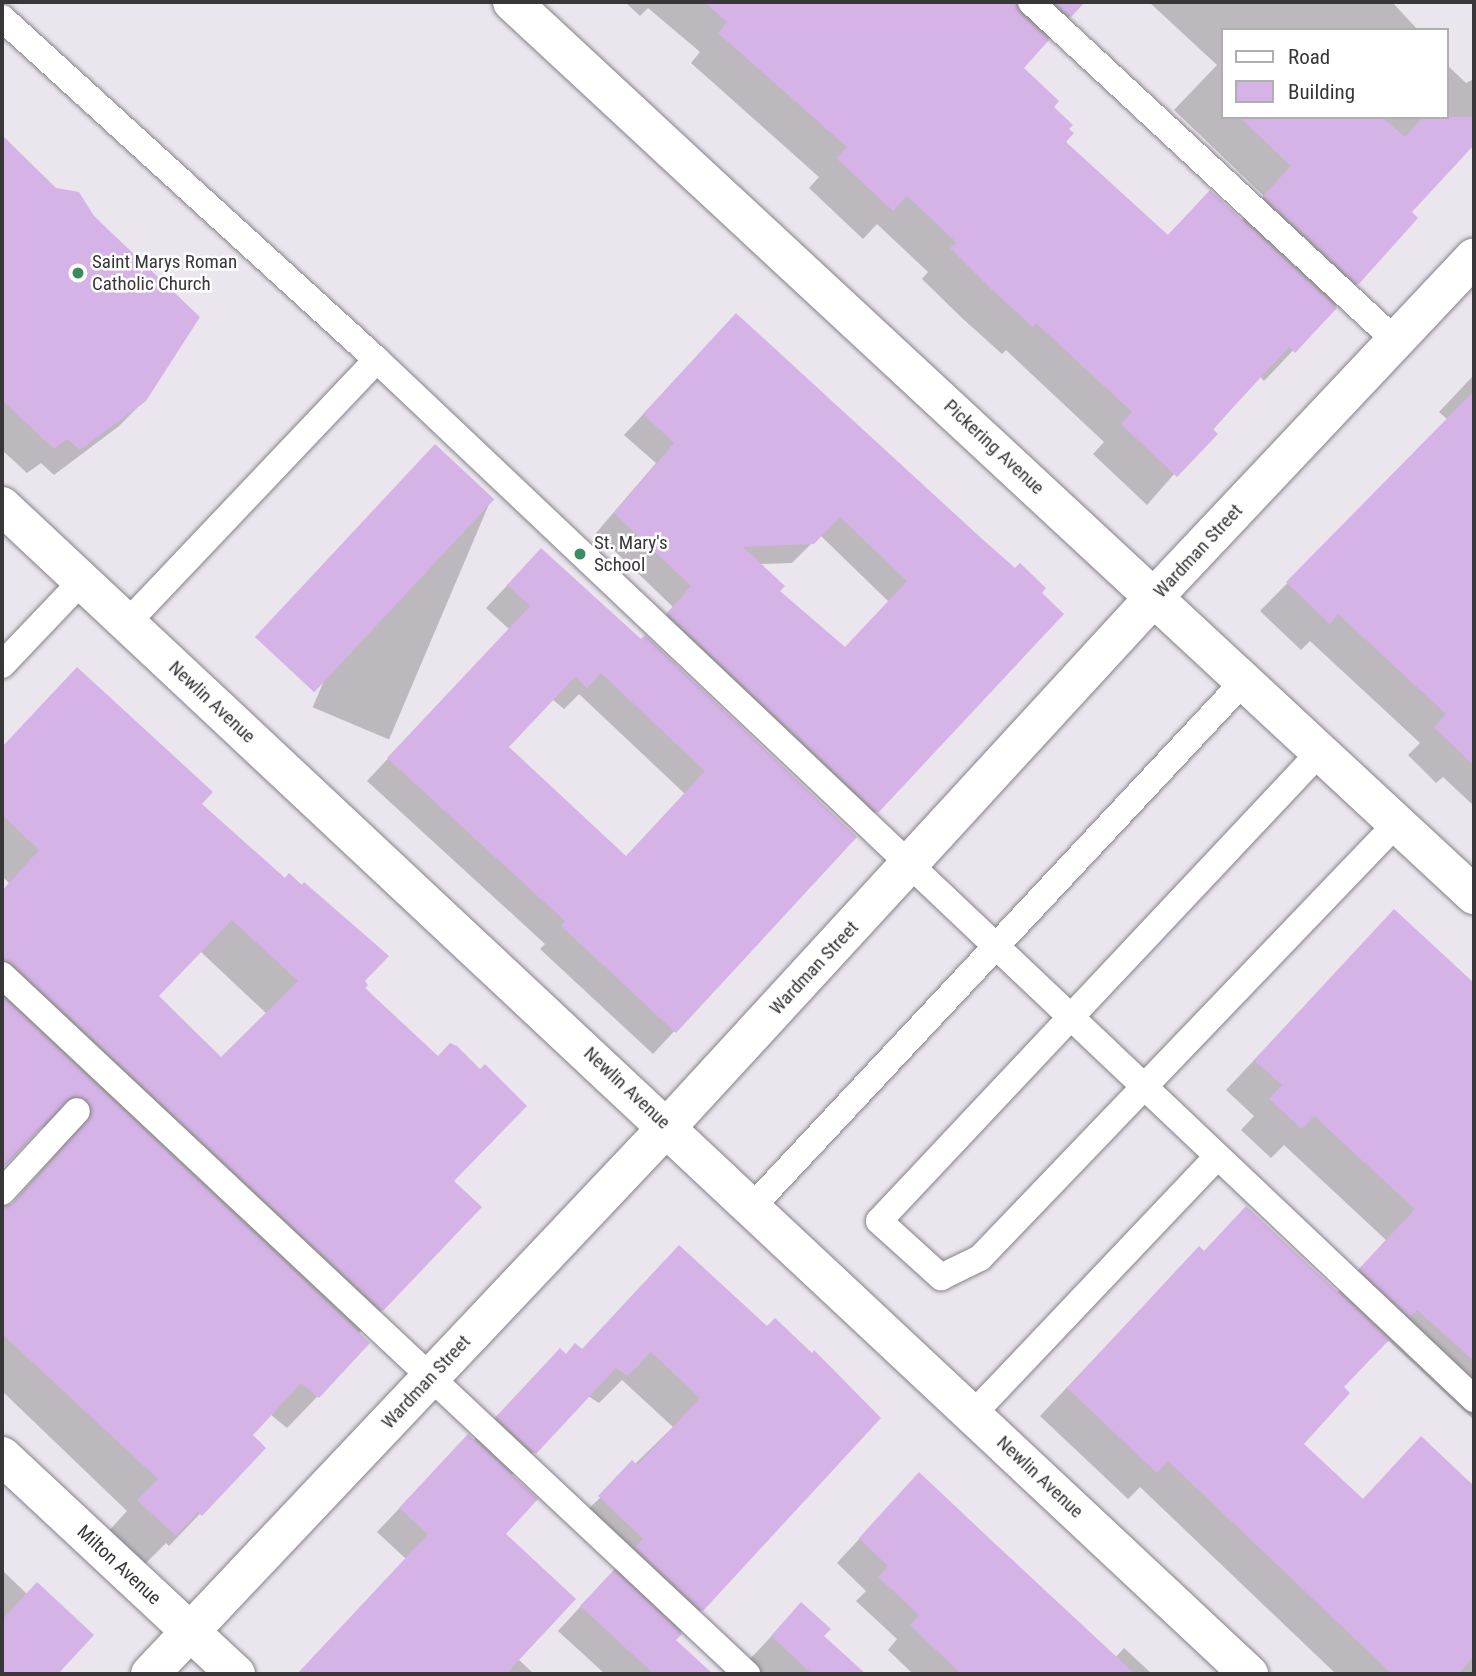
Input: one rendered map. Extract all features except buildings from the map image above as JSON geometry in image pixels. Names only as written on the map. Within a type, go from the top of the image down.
[{"type":"street","name":"Pickering Avenue","points":[[512,2],[1155,596],[1474,895]]},
{"type":"street","name":"Wardman Street","points":[[150,1674],[668,1126],[1155,596],[1474,258]]},
{"type":"street","name":"Newlin Avenue","points":[[4,514],[82,581],[668,1126],[1249,1674]]},
{"type":"street","name":"Milton Avenue","points":[[2,1456],[236,1674]]},
{"type":"lane","points":[[1031,2],[1396,341]]},
{"type":"lane","points":[[11,27],[377,360],[1068,1018],[1474,1399]]},
{"type":"lane","points":[[127,623],[377,360]]},
{"type":"lane","points":[[2,665],[82,581]]},
{"type":"lane","points":[[753,1206],[997,950],[1245,680]]},
{"type":"lane","points":[[1321,751],[879,1222],[941,1277],[980,1258],[1397,823]]},
{"type":"lane","points":[[2,975],[747,1674]]},
{"type":"lane","points":[[2,1192],[77,1111]]},
{"type":"lane","points":[[973,1414],[1217,1157]]},
{"type":"place","name":"Saint Marys Roman Catholic Church","points":[[78,273]]},
{"type":"place","name":"St. Mary's School","points":[[580,554]]}]
